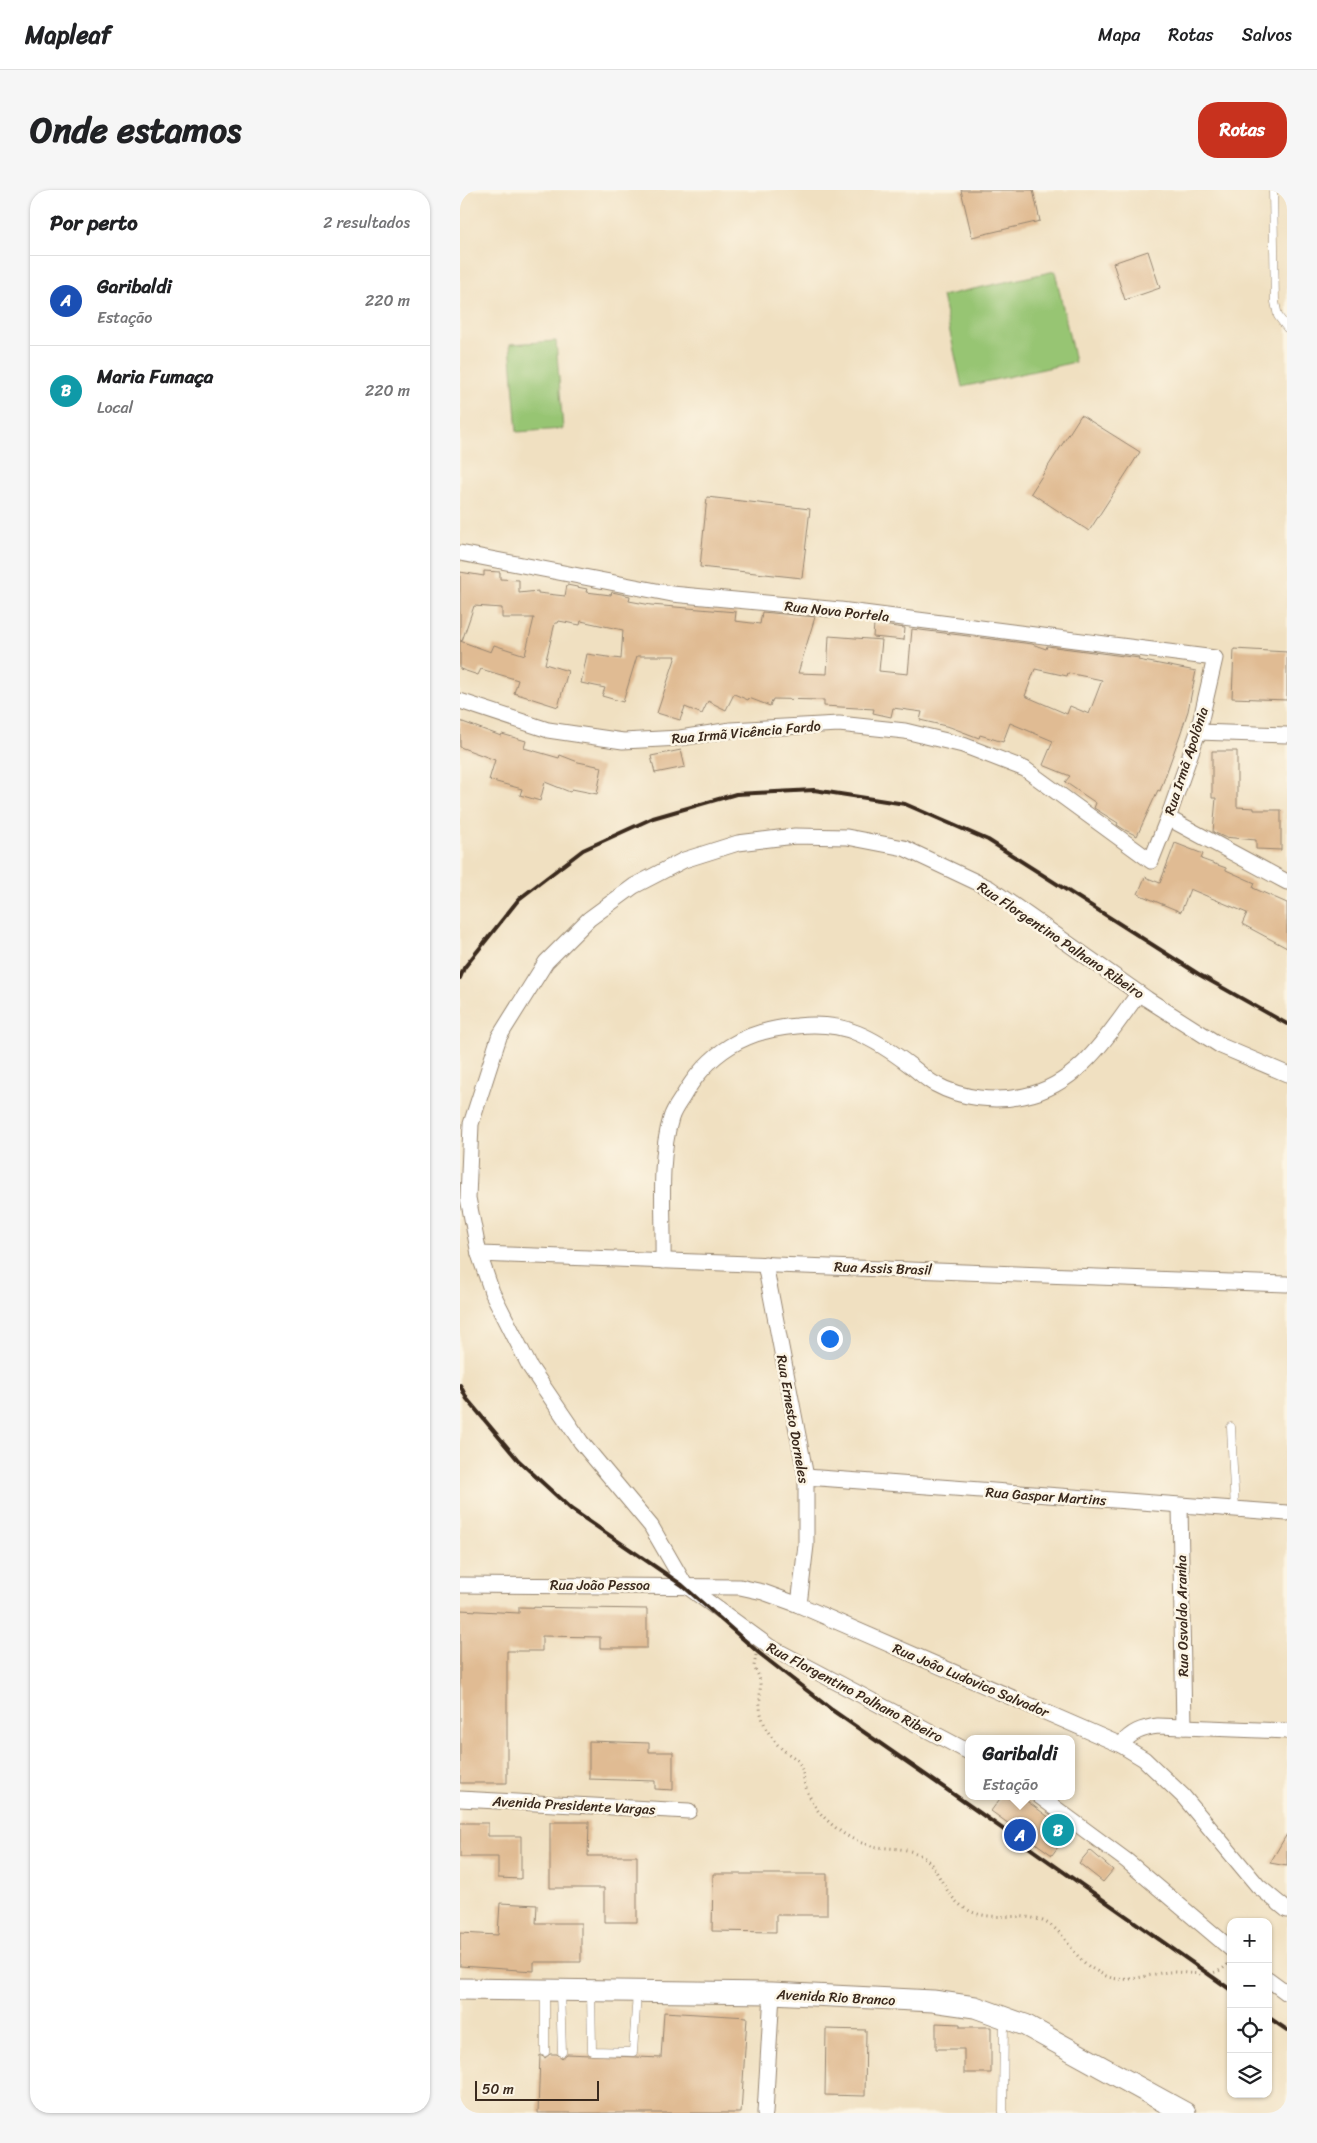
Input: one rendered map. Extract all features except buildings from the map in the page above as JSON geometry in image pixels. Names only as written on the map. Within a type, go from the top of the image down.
[{"type":"street","name":"Rua Nova Portela","points":[[460,553],[672,594],[840,610],[1215,658]]},
{"type":"street","name":"Rua Irmã Apolônia","points":[[1151,861],[1198,732],[1215,658]]},
{"type":"street","name":"Rua Irmã Vicência Fardo","points":[[460,701],[548,730],[624,741],[680,738],[730,730],[839,724],[915,733],[963,745],[1025,769],[1151,861]]},
{"type":"street","points":[[1198,732],[1287,735]]},
{"type":"street","points":[[1168,818],[1287,882]]},
{"type":"street","name":"Rua Florgentino Palhano Ribeiro","points":[[965,1750],[770,1648],[685,1586],[651,1526],[581,1442],[530,1367],[492,1292],[479,1254],[468,1198],[471,1124],[499,1037],[546,962],[589,919],[634,886],[684,860],[738,843],[794,836],[848,836],[904,848],[989,888],[1139,994],[1221,1046],[1287,1074]]},
{"type":"street","points":[[663,1261],[664,1157],[671,1117],[692,1080],[718,1054],[747,1036],[775,1028],[817,1024],[854,1032],[882,1044],[935,1084],[965,1096],[994,1100],[1025,1096],[1052,1086],[1076,1071],[1094,1054],[1139,994]]},
{"type":"street","name":"Rua Assis Brasil","points":[[479,1254],[1287,1284]]},
{"type":"street","name":"Rua Ernesto Dorneles","points":[[765,1264],[806,1477],[806,1545],[799,1606]]},
{"type":"street","name":"Rua Gaspar Martins","points":[[806,1477],[1234,1511],[1287,1513]]},
{"type":"street","name":"Rua Osvaldo Aranha","points":[[1180,1506],[1184,1727]]},
{"type":"street","name":"Rua João Pessoa","points":[[460,1585],[740,1587]]},
{"type":"street","name":"Rua João Ludovico Salvador","points":[[740,1587],[763,1592],[799,1606],[1121,1745],[1144,1759],[1172,1785],[1198,1813],[1258,1886],[1287,1910]]},
{"type":"street","points":[[1121,1745],[1132,1733],[1158,1726],[1287,1731]]},
{"type":"street","name":"Avenida Presidente Vargas","points":[[460,1800],[689,1811]]},
{"type":"street","points":[[1044,1800],[1127,1861],[1227,1946]]},
{"type":"street","points":[[1272,1982],[1287,1993]]},
{"type":"street","name":"Avenida Rio Branco","points":[[460,1989],[772,1993],[933,2001],[975,2007],[1026,2025],[1185,2113]]},
{"type":"street","points":[[765,2113],[772,1993]]},
{"type":"lane","points":[[1273,190],[1275,302],[1278,316],[1287,328]]},
{"type":"lane","points":[[1231,1427],[1234,1511]]},
{"type":"lane","points":[[545,2052],[552,1990]]},
{"type":"lane","points":[[552,1990],[562,2052]]},
{"type":"lane","points":[[591,1990],[592,2051],[633,2052],[637,1992]]},
{"type":"lane","points":[[1003,2113],[1004,2016]]},
{"type":"path","points":[[753,1662],[760,1684],[761,1717],[770,1735],[782,1749],[799,1763],[804,1773],[805,1787],[820,1813],[841,1832],[868,1845],[908,1850],[921,1856],[932,1864],[947,1892],[963,1907],[981,1915],[1024,1917],[1039,1920],[1053,1926],[1085,1964],[1104,1975],[1123,1980],[1144,1978],[1168,1972],[1206,1973],[1224,1968],[1228,1963]]},
{"type":"green space","points":[[1055,271],[1075,362],[962,387],[942,296]]},
{"type":"green space","points":[[556,341],[563,429],[517,432],[510,344]]},
{"type":"railway","points":[[460,978],[464,968],[519,899],[583,850],[653,818],[736,794],[814,790],[905,804],[988,840],[1200,975],[1287,1024]]},
{"type":"railway","points":[[460,1385],[467,1399],[518,1460],[571,1509],[682,1585],[759,1653],[832,1710],[1227,1987]]},
{"type":"railway","points":[[1272,2020],[1287,2030]]},
{"type":"place","name":"Maria Fumaça","points":[[1058,1830]]},
{"type":"place","name":"Garibaldi","points":[[1020,1835]]}]
